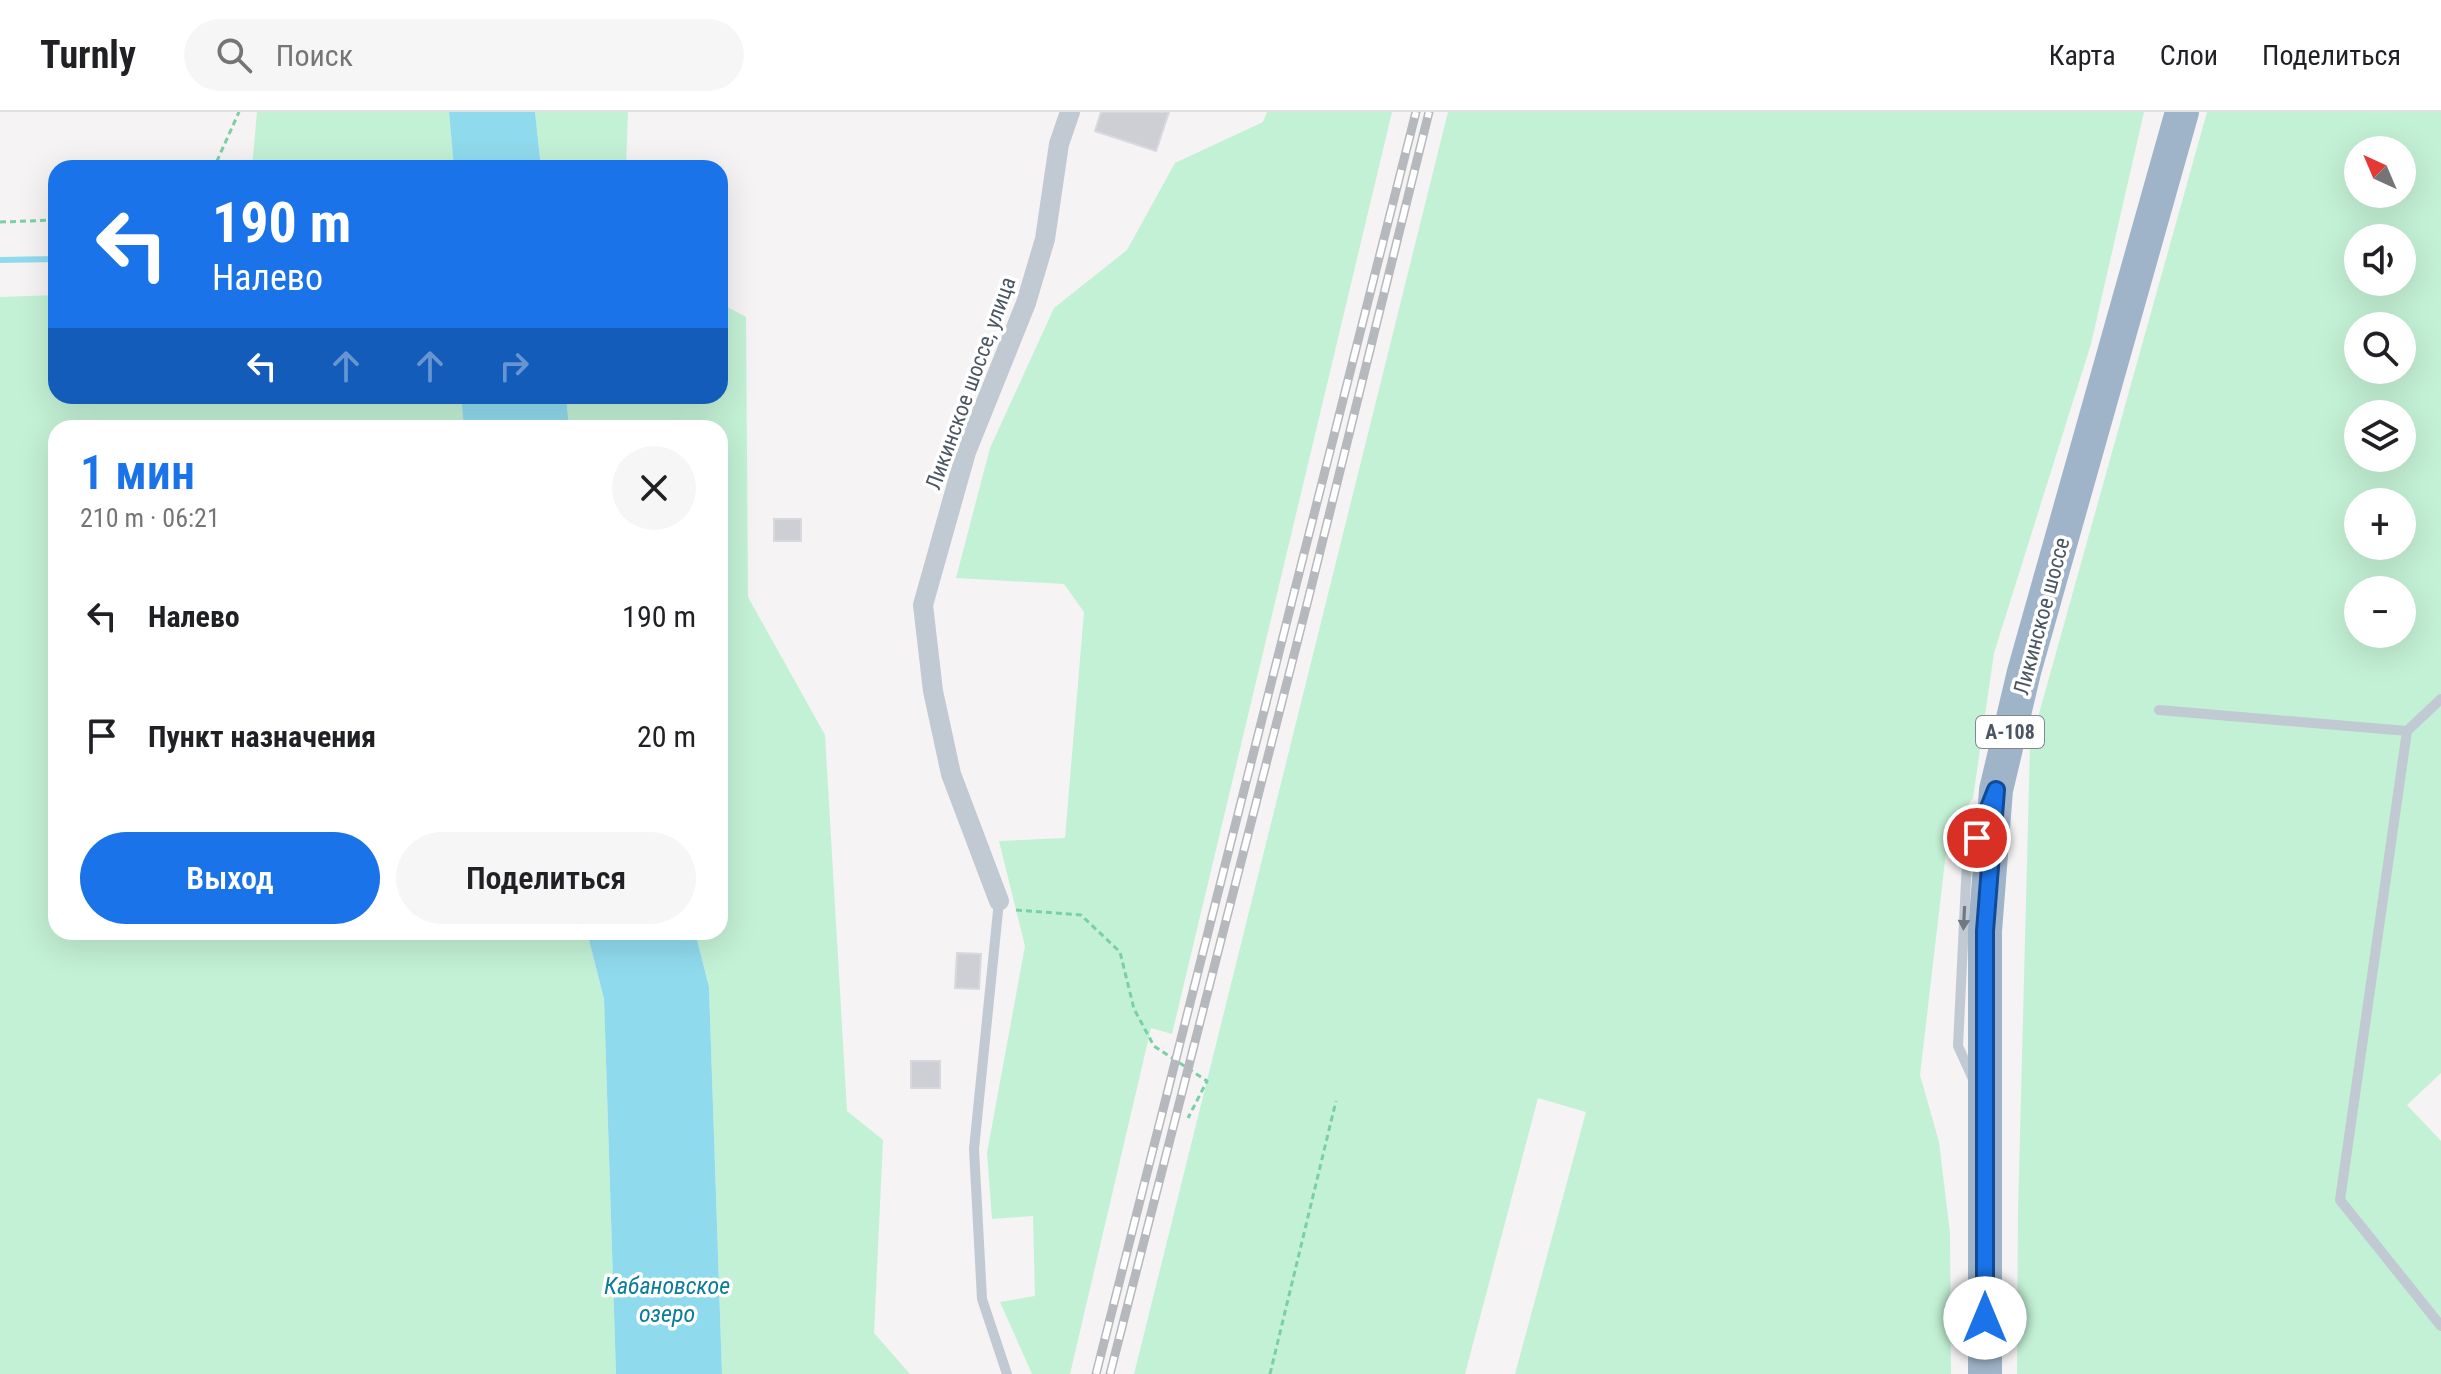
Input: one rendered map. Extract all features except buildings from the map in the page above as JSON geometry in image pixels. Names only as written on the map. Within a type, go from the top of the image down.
[{"type":"highway","name":"Ликинское шоссе","points":[[1985,1374],[1985,931],[1996,790],[2024,672],[2178,117]]},
{"type":"street","name":"Ликинское шоссе, улица","points":[[999,901],[951,774],[933,691],[923,605],[966,452],[1026,303],[1038,265],[1045,239],[1059,144],[1070,112]]},
{"type":"lane","points":[[2441,699],[2407,731],[2340,1200],[2441,1326]]},
{"type":"lane","points":[[2159,710],[2407,731]]},
{"type":"lane","points":[[999,901],[974,1149],[982,1299],[1007,1374]]},
{"type":"path","points":[[217,160],[239,112]]},
{"type":"path","points":[[0,222],[48,220]]},
{"type":"path","points":[[999,901],[1017,911],[1081,915],[1120,952],[1134,1009],[1154,1046],[1207,1081],[1188,1118]]},
{"type":"path","points":[[1270,1374],[1336,1101]]},
{"type":"green space","points":[[257,112],[449,112],[453,160],[253,160]]},
{"type":"green space","points":[[535,112],[628,112],[626,160],[540,160]]},
{"type":"green space","points":[[1267,112],[1392,112],[1172,1034],[1151,1028],[1070,1374],[1032,1374],[1000,1302],[1035,1296],[1033,1216],[992,1219],[987,1153],[1025,946],[999,841],[1065,838],[1084,612],[1064,584],[956,578],[990,448],[1054,308],[1127,250],[1175,163],[1263,122]]},
{"type":"green space","points":[[1448,112],[2144,112],[2091,344],[1994,653],[1973,798],[1948,835],[1920,1075],[1939,1142],[1950,1233],[1951,1374],[1515,1374],[1586,1112],[1538,1098],[1465,1374],[1134,1374]]},
{"type":"green space","points":[[2207,112],[2441,112],[2441,1073],[2407,1105],[2441,1141],[2441,1374],[2017,1374],[2030,746]]},
{"type":"green space","points":[[48,295],[48,404],[462,404],[463,420],[48,420],[48,940],[589,940],[604,999],[616,1374],[0,1374],[0,297]]},
{"type":"green space","points":[[728,307],[746,317],[748,597],[825,735],[847,1111],[883,1140],[874,1333],[910,1374],[722,1374],[709,987],[697,940],[728,940],[728,420],[568,420],[567,404],[728,404]]},
{"type":"water","points":[[449,112],[535,112],[540,160],[453,160]]},
{"type":"water","points":[[462,404],[567,404],[568,420],[463,420]]},
{"type":"water","name":"Кабановское озеро","points":[[589,940],[697,940],[709,987],[722,1374],[616,1374],[604,999]]},
{"type":"waterway","points":[[0,260],[48,259]]},
{"type":"railway","points":[[1096,1374],[1416,112]]},
{"type":"railway","points":[[1110,1374],[1429,112]]},
{"type":"route","points":[[1977,838],[1996,790],[1985,931],[1985,1318]]}]
